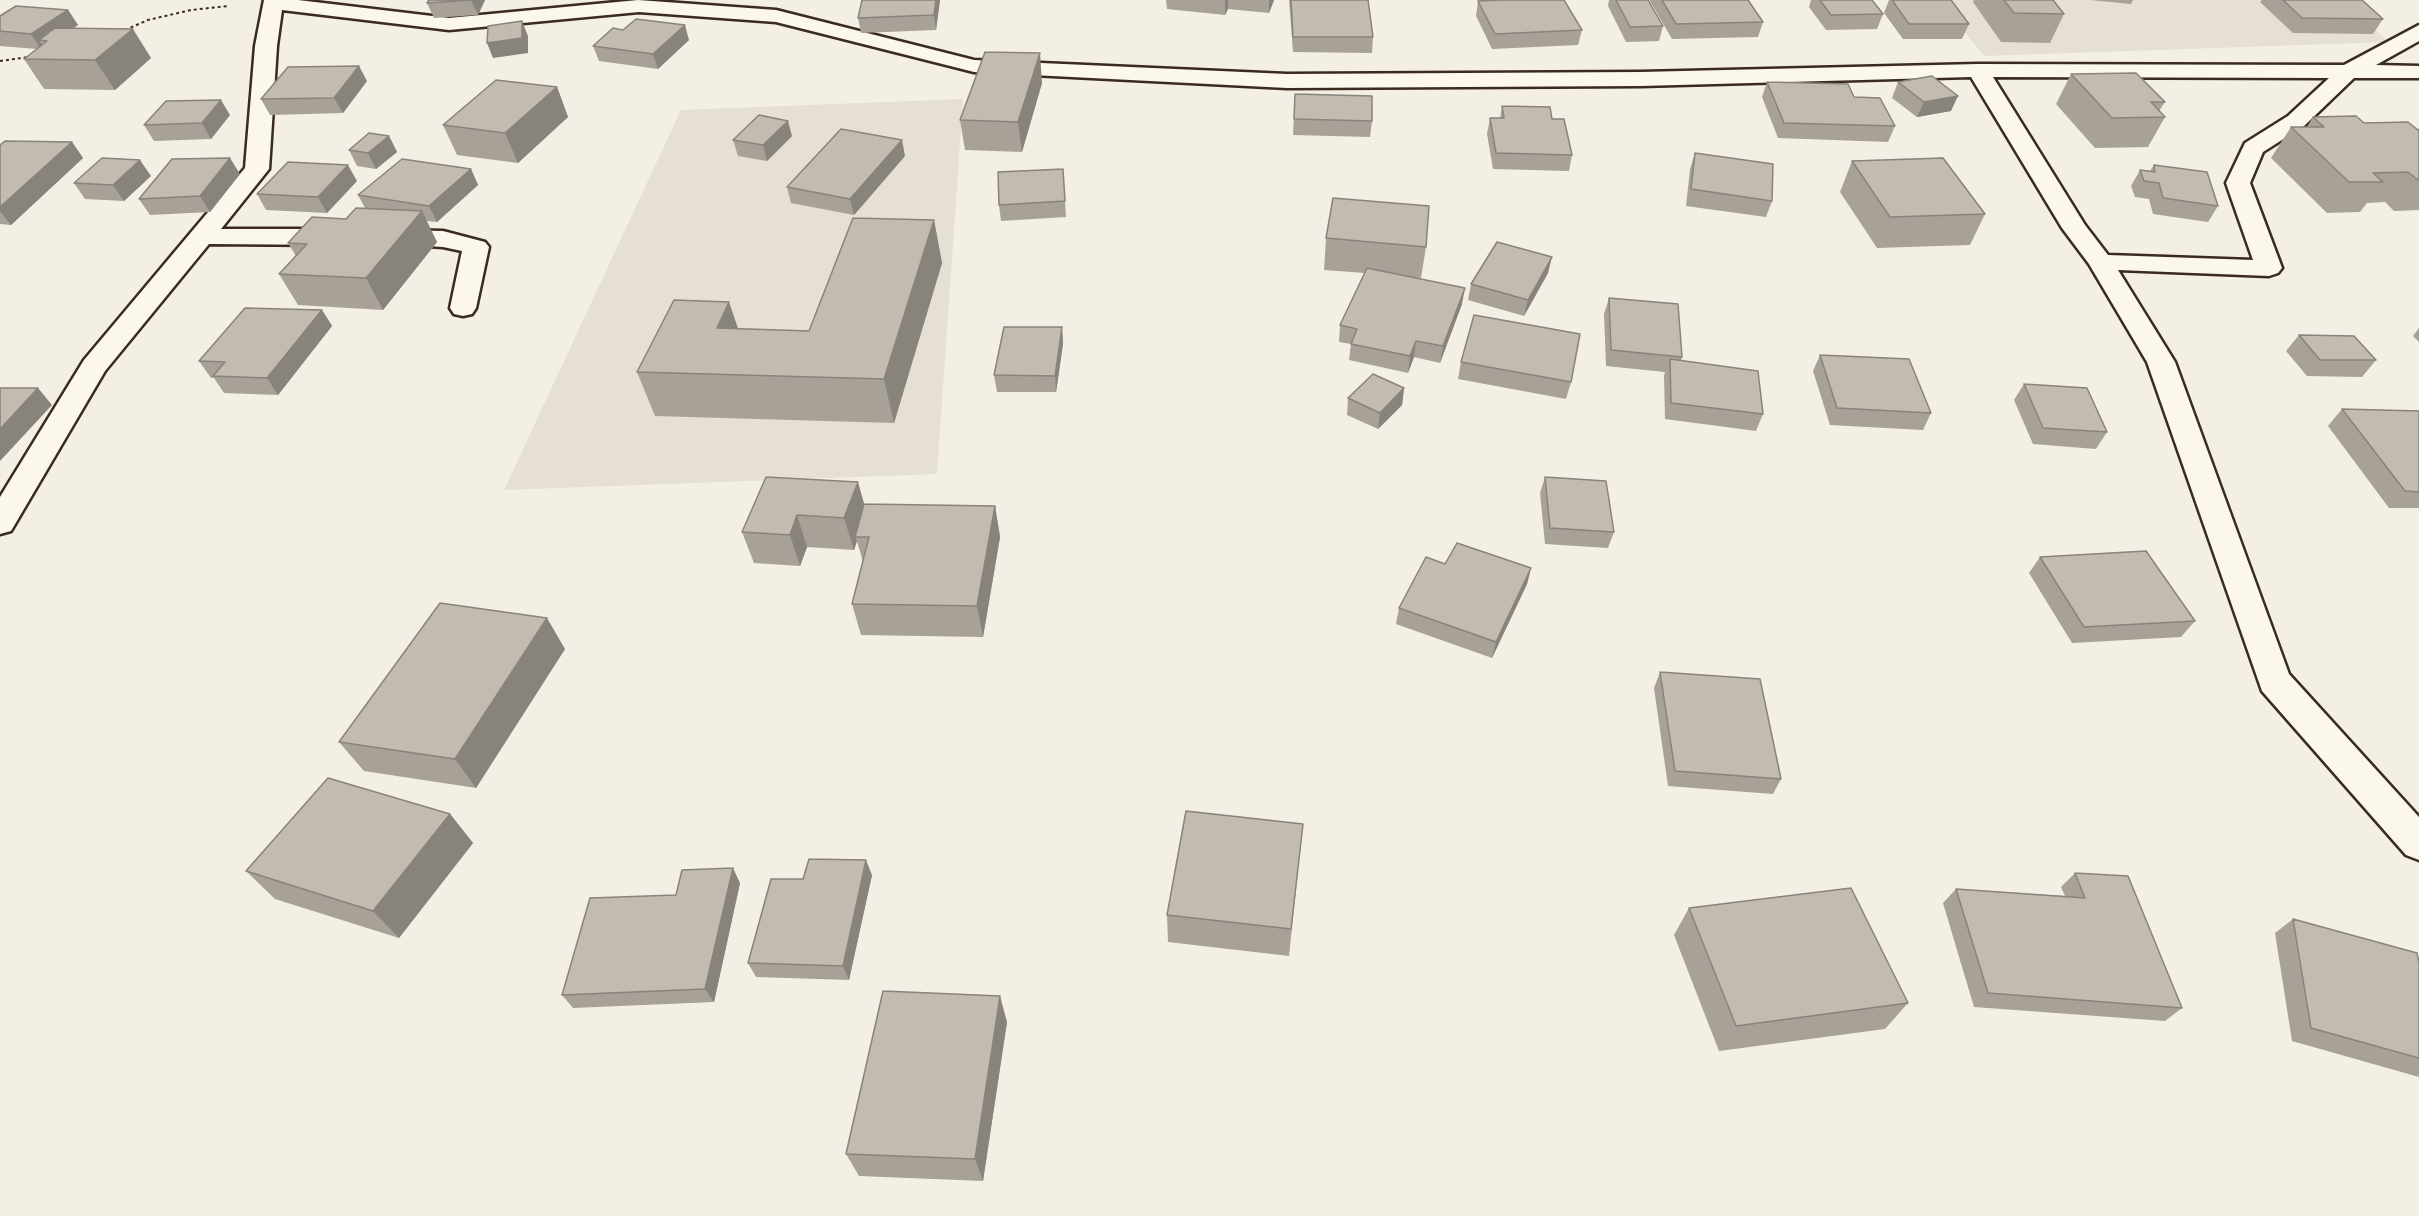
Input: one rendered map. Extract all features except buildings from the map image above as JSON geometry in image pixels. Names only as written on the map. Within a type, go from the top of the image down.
[{"type":"street","points":[[0,523],[94,366],[204,236],[257,169],[266,46],[273,1],[448,24],[639,6],[776,16],[974,66],[1287,81],[1641,79],[1978,70],[2419,72]]},
{"type":"street","points":[[2100,262],[2269,268],[2238,183],[2253,148],[2296,121],[2349,71],[2419,31]]},
{"type":"street","points":[[1978,70],[2073,228],[2100,262],[2161,362],[2274,681],[2419,843]]},
{"type":"street","points":[[204,236],[443,239],[476,247],[463,308]]},
{"type":"path","points":[[119,33],[148,20],[190,10],[273,1]]},
{"type":"path","points":[[0,61],[35,56]]},
{"type":"shaded area","points":[[1939,0],[2345,0],[2388,42],[1984,56]]},
{"type":"shaded area","points":[[963,99],[937,474],[504,490],[681,110]]}]
